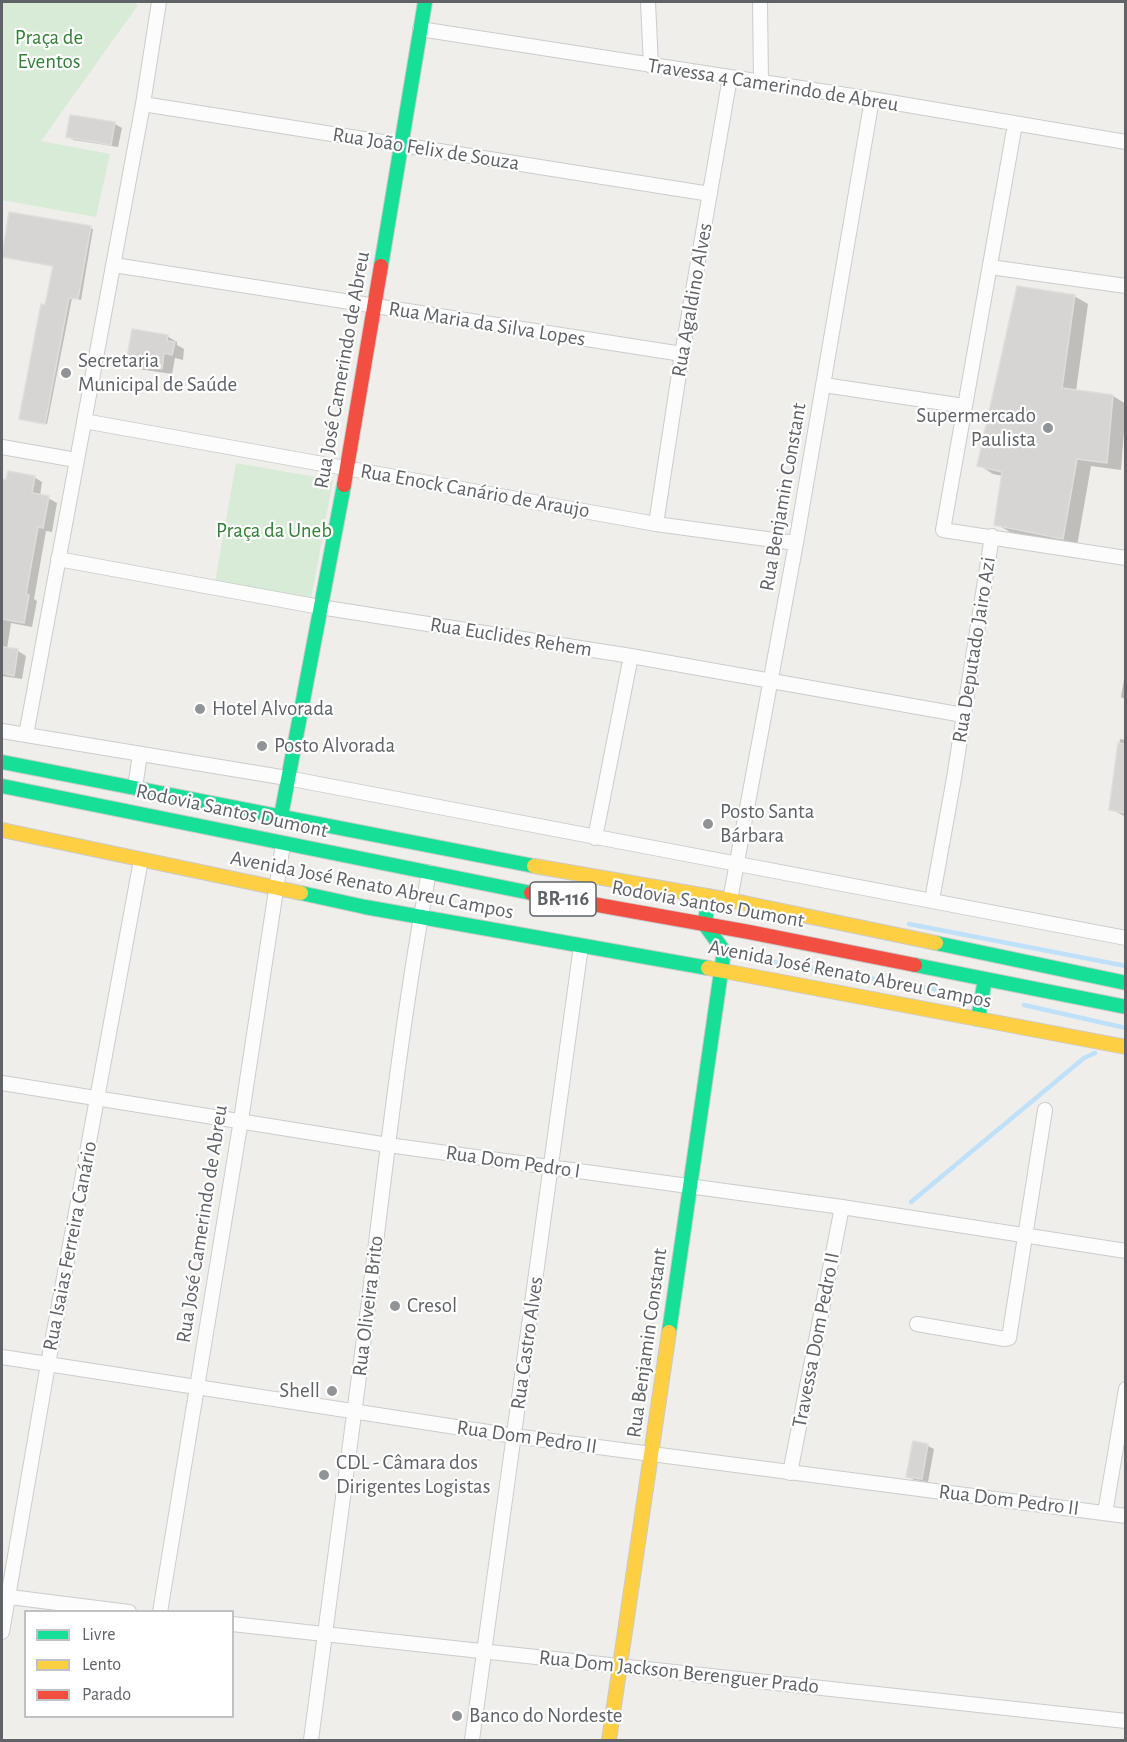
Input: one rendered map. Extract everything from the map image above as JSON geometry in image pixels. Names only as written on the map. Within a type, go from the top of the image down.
[{"type":"main road","name":"Rua José Camerindo de Abreu","points":[[281,816],[347,468],[425,2]]},
{"type":"main road","name":"Rodovia Santos Dumont","points":[[2,762],[480,856],[730,900],[1125,983]]},
{"type":"main road","name":"Rodovia Santos Dumont","points":[[2,786],[429,873],[749,932],[1125,1007]]},
{"type":"main road","name":"Avenida José Renato Abreu Campos","points":[[2,830],[421,917],[721,970],[1125,1047]]},
{"type":"main road","points":[[708,896],[705,925],[724,951],[749,932],[754,905]]},
{"type":"main road","name":"Rua Benjamin Constant","points":[[609,1740],[692,1186],[724,951]]},
{"type":"main road","points":[[978,1019],[985,979]]},
{"type":"street","points":[[26,735],[114,265],[159,2]]},
{"type":"street","points":[[648,2],[651,66]]},
{"type":"street","points":[[760,2],[761,82]]},
{"type":"street","name":"Travessa 4 Camerindo de Abreu","points":[[420,29],[1125,141]]},
{"type":"street","name":"Rua Agaldino Alves","points":[[656,524],[682,354],[730,77]]},
{"type":"street","name":"Rua Benjamin Constant","points":[[730,900],[796,543],[872,99]]},
{"type":"street","name":"Rua João Felix de Souza","points":[[143,104],[710,194]]},
{"type":"street","name":"Rua Deputado Jairo Azi","points":[[932,900],[992,536],[943,530],[1015,124]]},
{"type":"street","name":"Rua Maria da Silva Lopes","points":[[114,265],[682,354]]},
{"type":"street","points":[[990,267],[1125,286]]},
{"type":"street","points":[[824,385],[964,406]]},
{"type":"street","name":"Rua Enock Canário de Araujo","points":[[84,421],[656,524],[796,543]]},
{"type":"street","points":[[2,447],[76,460]]},
{"type":"street","points":[[992,536],[1125,558]]},
{"type":"street","name":"Rua Euclides Rehem","points":[[58,559],[320,608],[631,656],[963,715]]},
{"type":"street","points":[[595,838],[631,656]]},
{"type":"street","points":[[2,731],[287,778],[1125,938]]},
{"type":"street","points":[[135,788],[140,754]]},
{"type":"street","name":"Rua José Camerindo de Abreu","points":[[159,1610],[241,1120],[283,844]]},
{"type":"street","name":"Rua Isaias Ferreira Canário","points":[[2,1632],[4,1597],[141,860]]},
{"type":"street","name":"Rua Oliveira Brito","points":[[311,1740],[388,1145],[429,873]]},
{"type":"street","name":"Rua Castro Alves","points":[[472,1740],[581,946]]},
{"type":"street","name":"Rua Dom Pedro I","points":[[2,1083],[388,1145],[842,1207],[1125,1251]]},
{"type":"street","points":[[917,1324],[1009,1338],[1045,1110]]},
{"type":"street","name":"Travessa Dom Pedro II","points":[[790,1473],[842,1207]]},
{"type":"street","name":"Rua Dom Pedro II","points":[[2,1357],[514,1436],[1125,1516]]},
{"type":"street","points":[[1106,1513],[1125,1389]]},
{"type":"street","points":[[4,1597],[120,1610]]},
{"type":"street","name":"Rua Dom Jackson Berenguer Prado","points":[[234,1624],[1125,1721]]},
{"type":"green space","name":"Praça de Eventos","points":[[2,2],[133,2],[138,5],[41,141],[110,154],[96,217],[2,200]]},
{"type":"green space","name":"Praça da Uneb","points":[[236,463],[333,480],[311,599],[215,582]]},
{"type":"building","points":[[70,115],[115,122],[111,145],[66,137]]},
{"type":"building","points":[[9,212],[91,226],[78,299],[69,298],[45,424],[19,419],[41,304],[45,305],[53,266],[2,257]]},
{"type":"building","name":"Supermercado Paulista","points":[[1017,286],[1075,295],[1062,388],[1113,395],[1107,463],[1077,459],[1063,539],[994,525],[1002,472],[977,466]]},
{"type":"building","points":[[132,329],[168,335],[167,341],[175,342],[172,355],[164,353],[162,369],[126,364]]},
{"type":"building","points":[[8,471],[35,476],[32,493],[49,496],[43,528],[38,527],[26,594],[29,595],[24,623],[2,619],[2,479],[6,480]]},
{"type":"building","points":[[2,647],[18,649],[14,676],[2,673]]},
{"type":"building","points":[[1118,743],[1125,744],[1125,813],[1109,810]]},
{"type":"building","points":[[913,1441],[928,1444],[922,1479],[906,1477]]},
{"type":"waterway","points":[[909,924],[1126,966]]},
{"type":"waterway","points":[[773,962],[952,992]]},
{"type":"waterway","points":[[1024,1005],[1126,1028]]},
{"type":"waterway","points":[[911,1202],[1084,1058],[1095,1053]]},
{"type":"traffic: fast","points":[[381,266],[425,2]]},
{"type":"traffic: fast","points":[[281,816],[344,485]]},
{"type":"traffic: fast","points":[[2,762],[534,866]]},
{"type":"traffic: fast","points":[[2,786],[531,893]]},
{"type":"traffic: fast","points":[[301,893],[365,907],[708,968]]},
{"type":"traffic: fast","points":[[669,1332],[724,951],[705,925],[708,896]]},
{"type":"traffic: fast","points":[[936,943],[1126,983]]},
{"type":"traffic: fast","points":[[915,965],[1126,1007]]},
{"type":"traffic: fast","points":[[978,1019],[985,979]]},
{"type":"traffic: slow","points":[[2,830],[301,893]]},
{"type":"traffic: slow","points":[[534,866],[730,900],[936,943]]},
{"type":"traffic: slow","points":[[708,968],[1126,1047]]},
{"type":"traffic: slow","points":[[609,1740],[669,1332]]},
{"type":"traffic: jam","points":[[344,485],[381,266]]},
{"type":"traffic: jam","points":[[531,893],[749,932],[915,965]]},
{"type":"place","name":"Secretaria Municipal de Saúde","points":[[66,373]]},
{"type":"place","name":"Supermercado Paulista","points":[[1048,428]]},
{"type":"place","name":"Hotel Alvorada","points":[[200,709]]},
{"type":"place","name":"Posto Alvorada","points":[[262,746]]},
{"type":"place","name":"Posto Santa Bárbara","points":[[708,824]]},
{"type":"place","name":"Cresol","points":[[395,1306]]},
{"type":"place","name":"Shell","points":[[332,1391]]},
{"type":"place","name":"CDL - Câmara dos Dirigentes Logistas","points":[[324,1475]]},
{"type":"place","name":"Banco do Nordeste","points":[[457,1716]]}]
